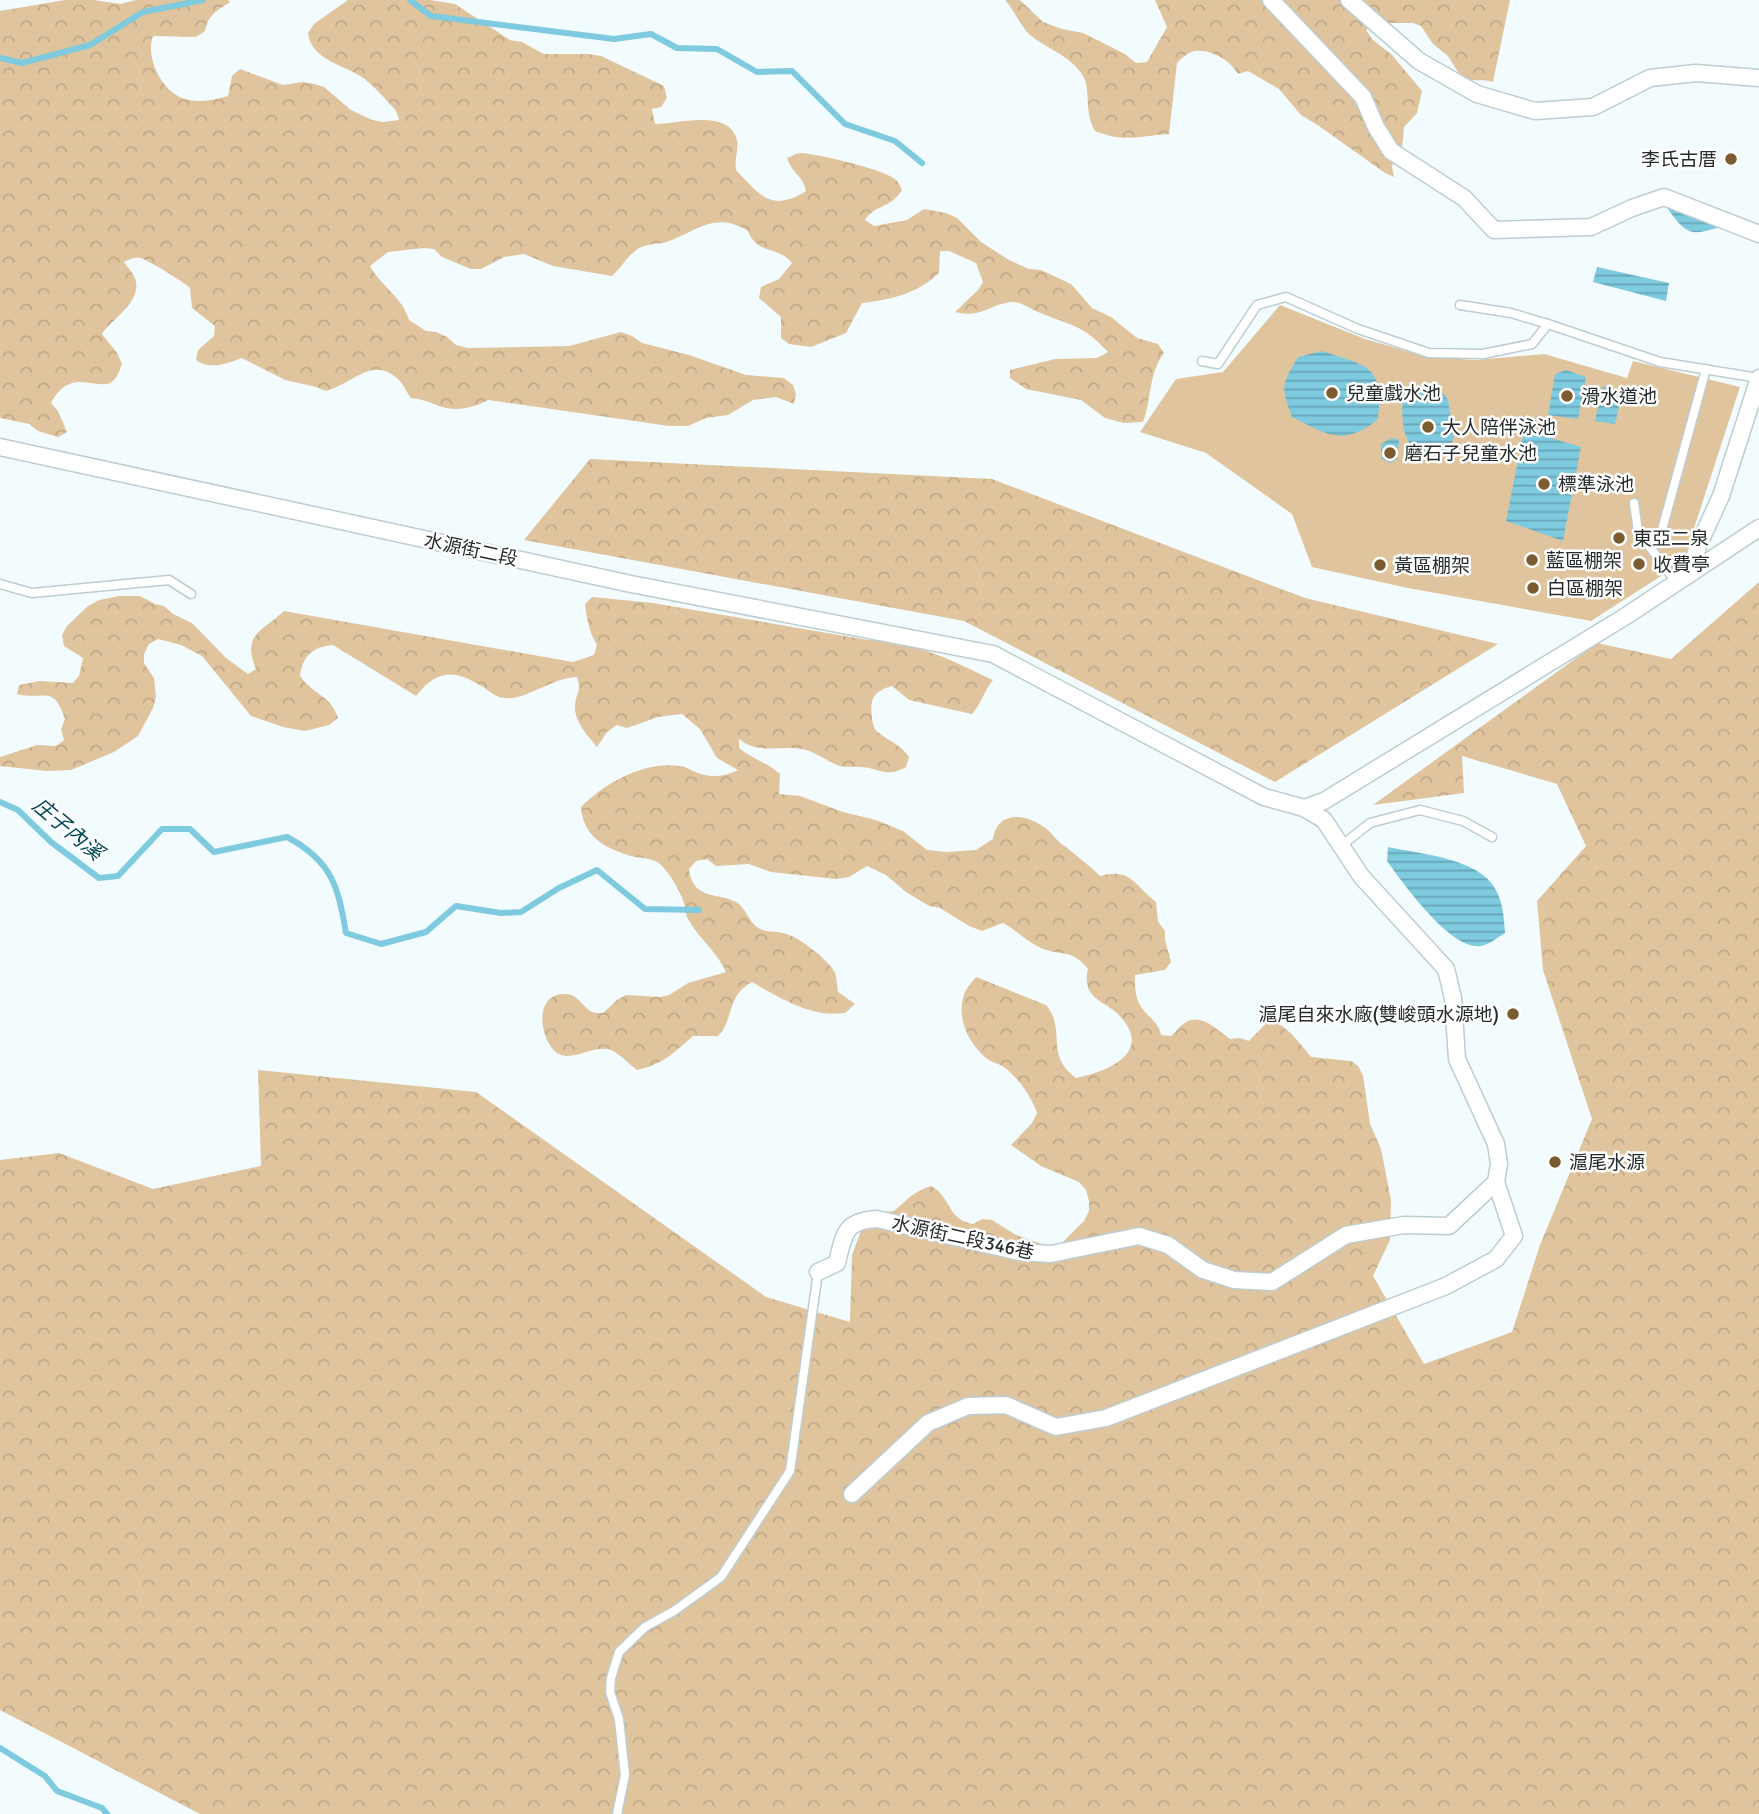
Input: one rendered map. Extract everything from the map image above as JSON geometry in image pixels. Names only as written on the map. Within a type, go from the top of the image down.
[{"type":"street","points":[[1271,0],[1363,97],[1376,127],[1391,151],[1464,198],[1494,230],[1591,227],[1664,197],[1759,234]]},
{"type":"street","points":[[1349,0],[1419,61],[1477,94],[1535,111],[1593,107],[1650,78],[1696,73],[1759,78]]},
{"type":"street","points":[[1682,579],[1721,496],[1759,378]]},
{"type":"street","name":"水源街二段","points":[[0,447],[631,584],[993,654],[1264,797],[1304,807]]},
{"type":"street","points":[[1304,807],[1324,801],[1615,623],[1759,528]]},
{"type":"street","points":[[852,1494],[929,1423],[968,1406],[1006,1405],[1056,1427],[1106,1418],[1446,1286],[1496,1259],[1514,1236],[1496,1182],[1499,1164],[1496,1144],[1457,1059],[1453,998],[1446,969],[1361,876],[1324,820],[1304,807]]},
{"type":"street","name":"水源街二段346巷","points":[[818,1272],[837,1263],[848,1229],[860,1220],[877,1219],[1019,1252],[1051,1254],[1139,1236],[1168,1245],[1203,1270],[1234,1280],[1272,1282],[1346,1235],[1404,1225],[1449,1226],[1496,1182]]},
{"type":"lane","points":[[1202,361],[1218,364],[1257,305],[1286,297],[1358,329],[1429,353],[1483,355],[1532,344],[1548,324]]},
{"type":"lane","points":[[1460,304],[1511,313],[1660,362],[1759,378]]},
{"type":"lane","points":[[1647,544],[1660,537],[1706,369]]},
{"type":"lane","points":[[1634,503],[1639,531],[1647,544],[1682,579]]},
{"type":"lane","points":[[0,584],[33,593],[169,580],[191,594]]},
{"type":"lane","points":[[1341,846],[1370,823],[1420,810],[1463,821],[1492,837]]},
{"type":"lane","points":[[617,1814],[625,1775],[619,1719],[610,1692],[619,1652],[645,1627],[674,1611],[721,1577],[790,1471],[818,1272]]},
{"type":"green space","points":[[65,0],[94,0],[120,4],[136,0],[228,0],[230,2],[211,17],[205,31],[196,37],[153,36],[151,54],[154,64],[169,89],[185,99],[218,99],[228,96],[232,76],[240,69],[283,85],[303,82],[324,87],[351,110],[383,122],[399,120],[392,106],[368,82],[328,60],[310,42],[308,33],[314,24],[348,0],[430,0],[455,4],[510,40],[522,42],[544,54],[601,56],[664,86],[667,98],[661,107],[652,109],[655,124],[700,120],[722,123],[731,128],[737,141],[736,170],[767,198],[784,201],[806,191],[787,158],[796,154],[822,156],[867,167],[890,176],[902,190],[892,201],[873,211],[865,220],[874,226],[907,220],[924,209],[946,213],[957,218],[981,242],[1009,260],[1029,269],[1041,270],[1071,284],[1092,308],[1111,317],[1137,338],[1158,344],[1164,353],[1155,369],[1143,422],[1124,423],[1105,418],[1081,400],[1026,389],[1010,378],[1010,370],[1055,359],[1097,358],[1108,352],[1083,330],[1020,303],[1005,303],[972,314],[955,312],[983,282],[976,263],[949,251],[940,251],[939,273],[922,286],[894,297],[862,303],[846,333],[811,347],[789,344],[781,338],[781,317],[759,298],[761,287],[779,279],[792,263],[786,257],[757,244],[748,231],[725,222],[706,225],[666,242],[638,248],[612,276],[553,266],[524,254],[504,257],[481,269],[471,269],[442,257],[434,249],[424,248],[388,252],[370,266],[402,305],[409,320],[426,331],[447,337],[456,345],[468,348],[569,346],[621,332],[642,343],[689,355],[746,375],[784,378],[793,385],[796,394],[794,404],[776,397],[753,400],[728,415],[706,418],[688,426],[669,426],[488,400],[464,408],[445,408],[411,398],[399,380],[380,370],[363,373],[326,391],[285,380],[242,358],[224,364],[207,365],[196,360],[198,350],[214,336],[215,326],[192,308],[190,288],[158,267],[136,258],[124,262],[135,279],[134,297],[102,334],[122,364],[115,378],[108,384],[76,382],[59,391],[51,403],[58,411],[67,432],[58,437],[38,431],[29,424],[0,418],[0,11]]},
{"type":"green space","points":[[1005,0],[1020,0],[1043,22],[1083,33],[1125,54],[1136,63],[1147,62],[1167,27],[1155,0],[1510,0],[1493,82],[1463,80],[1448,56],[1433,44],[1421,26],[1413,23],[1376,23],[1366,30],[1372,39],[1392,55],[1422,91],[1417,113],[1404,127],[1402,149],[1395,156],[1392,167],[1394,177],[1301,115],[1279,89],[1248,71],[1238,74],[1220,57],[1201,51],[1190,53],[1177,63],[1169,134],[1123,138],[1095,131],[1089,115],[1087,87],[1082,74],[1064,57],[1030,35]]},
{"type":"green space","points":[[1280,305],[1365,339],[1427,357],[1476,360],[1544,354],[1627,378],[1633,361],[1740,387],[1683,562],[1591,621],[1408,588],[1312,567],[1292,514],[1206,453],[1140,432],[1176,379],[1223,372]]},
{"type":"green space","points":[[590,459],[992,479],[1305,598],[1498,644],[1275,782],[964,621],[524,540]]},
{"type":"green space","points":[[1759,582],[1759,1814],[200,1814],[0,1710],[0,1160],[59,1153],[153,1189],[261,1166],[258,1070],[476,1092],[766,1297],[850,1322],[852,1255],[862,1228],[872,1213],[894,1211],[920,1190],[931,1186],[943,1196],[953,1213],[964,1221],[973,1224],[982,1219],[992,1220],[1016,1235],[1051,1247],[1062,1243],[1084,1221],[1089,1211],[1086,1190],[1079,1182],[1041,1166],[1011,1145],[1032,1123],[1037,1113],[1020,1083],[1005,1068],[988,1060],[969,1038],[963,1021],[962,1004],[966,990],[976,977],[1046,1005],[1055,1024],[1061,1060],[1076,1078],[1114,1065],[1130,1049],[1132,1039],[1128,1027],[1118,1014],[1095,998],[1089,990],[1088,969],[1082,962],[1076,957],[1037,946],[1003,923],[982,931],[969,926],[940,908],[929,906],[886,875],[867,866],[849,877],[836,879],[771,872],[749,864],[716,866],[707,859],[696,861],[689,869],[696,887],[702,892],[739,904],[760,929],[792,936],[812,949],[834,971],[838,992],[855,1004],[845,1013],[820,1013],[796,1005],[752,982],[734,1000],[727,1022],[718,1036],[693,1036],[654,1065],[637,1070],[611,1050],[604,1049],[569,1056],[557,1053],[546,1037],[542,1017],[548,1000],[556,995],[570,995],[592,1012],[603,1013],[626,995],[669,995],[688,983],[726,972],[688,919],[680,893],[659,863],[621,853],[604,845],[586,826],[581,807],[602,789],[639,770],[666,765],[681,766],[714,776],[738,770],[717,758],[700,729],[682,714],[658,717],[627,728],[617,725],[607,732],[597,747],[582,728],[575,712],[579,687],[577,677],[558,681],[521,696],[505,698],[466,678],[449,674],[433,680],[416,696],[333,645],[310,653],[300,676],[331,704],[338,718],[329,725],[305,731],[251,716],[202,656],[181,645],[158,639],[149,644],[144,654],[144,663],[154,678],[156,697],[138,736],[114,752],[71,770],[47,771],[0,766],[0,757],[37,745],[56,746],[64,740],[61,729],[65,719],[61,708],[52,697],[17,694],[19,685],[40,681],[73,683],[79,676],[83,658],[64,646],[62,635],[67,626],[88,606],[99,600],[119,596],[140,596],[164,606],[173,614],[192,623],[226,658],[248,674],[256,669],[251,648],[256,634],[284,611],[573,662],[594,655],[597,645],[590,630],[585,604],[592,597],[653,603],[901,644],[932,653],[993,680],[972,714],[909,700],[892,686],[876,694],[871,706],[874,727],[909,757],[906,767],[892,772],[840,766],[802,749],[754,747],[739,739],[739,748],[780,774],[779,794],[800,796],[843,812],[876,820],[903,831],[927,850],[976,850],[993,839],[1001,822],[1008,818],[1034,821],[1100,876],[1126,876],[1156,902],[1158,922],[1165,931],[1171,962],[1165,970],[1135,975],[1135,982],[1139,1003],[1158,1026],[1161,1035],[1171,1036],[1183,1024],[1196,1020],[1208,1023],[1230,1039],[1249,1041],[1270,1019],[1287,1030],[1311,1057],[1351,1061],[1358,1066],[1363,1075],[1370,1124],[1381,1149],[1391,1200],[1390,1240],[1373,1276],[1424,1364],[1512,1332],[1540,1245],[1592,1119],[1543,970],[1537,901],[1586,846],[1557,784],[1462,756],[1464,793],[1373,805],[1597,643],[1671,659]]},
{"type":"water","points":[[1666,206],[1730,224],[1708,231],[1693,232],[1680,225]]},
{"type":"water","points":[[1597,267],[1669,283],[1666,301],[1593,282]]},
{"type":"water","name":"兒童戲水池","points":[[1322,351],[1361,365],[1370,370],[1375,378],[1379,388],[1378,419],[1366,428],[1355,433],[1336,435],[1292,417],[1284,386],[1288,374],[1298,357]]},
{"type":"water","name":"滑水道池","points":[[1566,370],[1586,377],[1578,419],[1548,415],[1555,374]]},
{"type":"water","name":"大人陪伴泳池","points":[[1427,385],[1442,392],[1448,400],[1454,437],[1448,451],[1434,454],[1422,453],[1414,448],[1408,441],[1403,420],[1403,395],[1414,386]]},
{"type":"water","name":"滑水道池","points":[[1603,386],[1622,393],[1615,424],[1595,421]]},
{"type":"water","name":"標準泳池","points":[[1524,430],[1581,447],[1563,541],[1506,521]]},
{"type":"water","name":"磨石子兒童水池","points":[[1392,438],[1399,440],[1397,459],[1390,463],[1381,458],[1381,444]]},
{"type":"water","points":[[1388,847],[1448,859],[1477,871],[1488,879],[1498,895],[1505,933],[1481,946],[1469,945],[1456,938],[1429,914],[1394,871],[1387,861]]},
{"type":"waterway","points":[[0,58],[22,63],[90,45],[143,12],[203,0]]},
{"type":"waterway","points":[[410,0],[431,16],[614,39],[651,34],[677,48],[717,49],[757,72],[792,71],[845,124],[895,141],[922,163]]},
{"type":"waterway","name":"庄子內溪","points":[[0,802],[18,810],[51,842],[99,878],[118,876],[162,829],[190,829],[214,852],[287,837],[314,856],[330,876],[340,902],[346,933],[381,944],[426,932],[456,906],[501,913],[521,912],[559,888],[597,870],[645,909],[699,910]]},
{"type":"waterway","points":[[0,1748],[45,1776],[57,1791],[102,1808],[107,1814]]},
{"type":"place","name":"李氏古厝","points":[[1731,159]]},
{"type":"place","name":"兒童戲水池","points":[[1332,393]]},
{"type":"place","name":"滑水道池","points":[[1567,396]]},
{"type":"place","name":"大人陪伴泳池","points":[[1428,427]]},
{"type":"place","name":"磨石子兒童水池","points":[[1390,453]]},
{"type":"place","name":"標準泳池","points":[[1544,484]]},
{"type":"place","name":"東亞二泉","points":[[1619,538]]},
{"type":"place","name":"藍區棚架","points":[[1532,560]]},
{"type":"place","name":"收費亭","points":[[1639,564]]},
{"type":"place","name":"黃區棚架","points":[[1380,565]]},
{"type":"place","name":"白區棚架","points":[[1533,588]]},
{"type":"place","name":"滬尾自來水廠(雙峻頭水源地)","points":[[1513,1014]]},
{"type":"place","name":"滬尾水源","points":[[1555,1162]]}]
